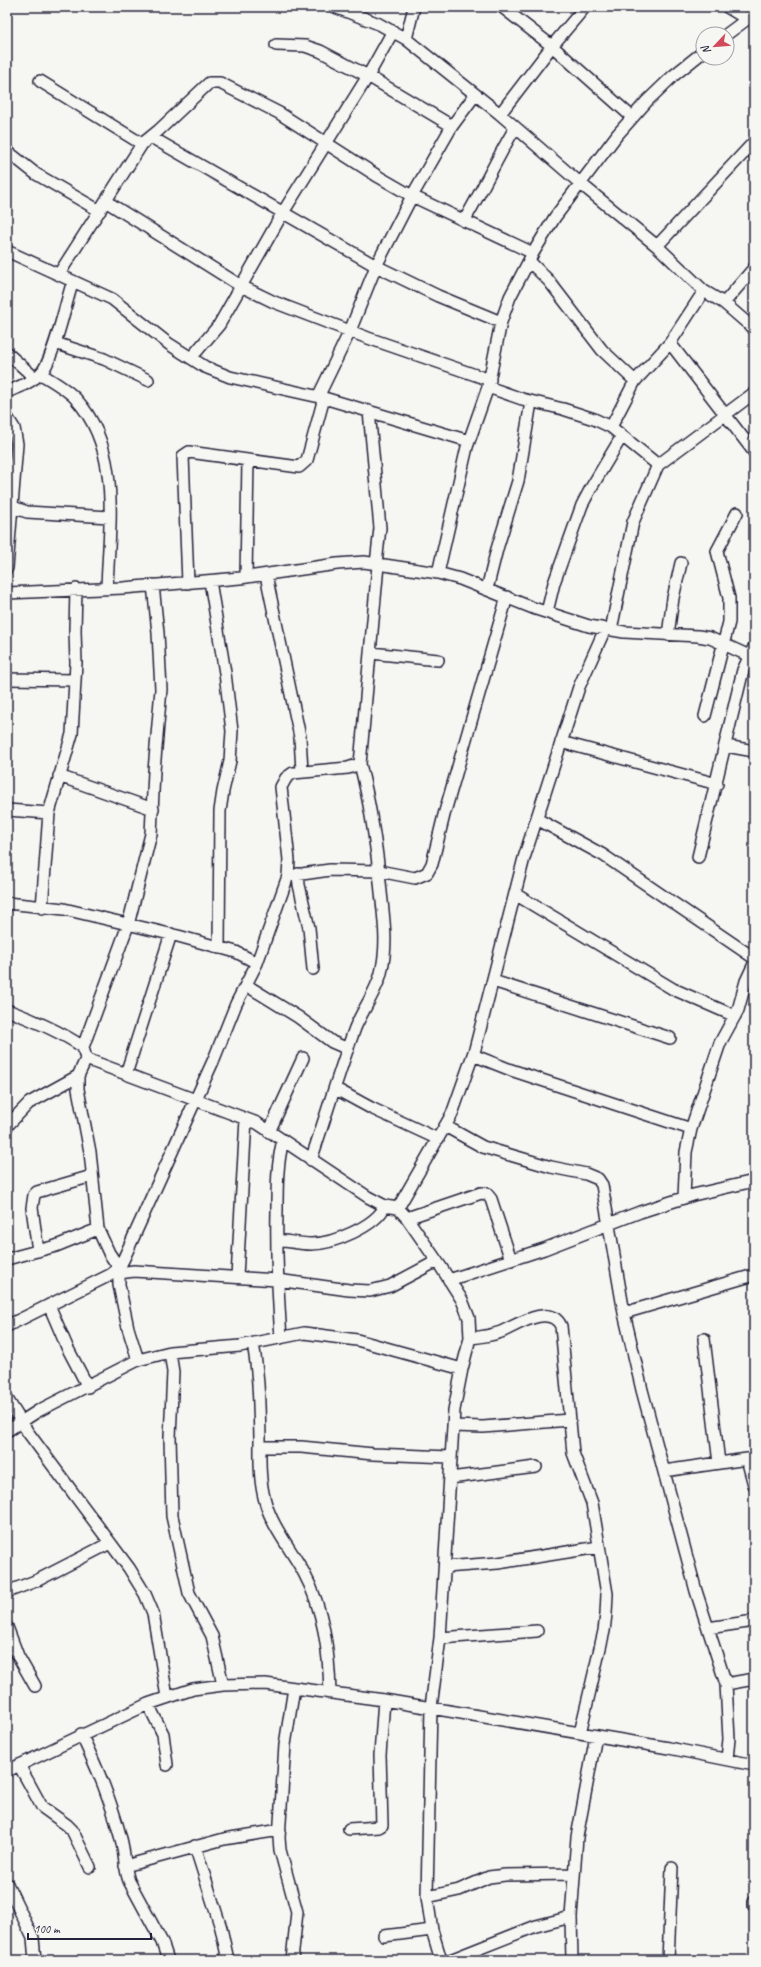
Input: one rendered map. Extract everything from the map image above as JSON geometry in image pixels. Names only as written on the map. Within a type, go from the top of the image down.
[{"type":"street","points":[[334,7],[379,24],[406,39],[500,114],[581,184],[657,246],[704,292],[724,303],[754,329]]},
{"type":"street","points":[[406,39],[414,7]]},
{"type":"street","points":[[502,7],[552,46],[632,117]]},
{"type":"street","points":[[500,114],[552,46],[585,7]]},
{"type":"street","points":[[727,7],[751,16]]},
{"type":"street","points":[[735,28],[751,16]]},
{"type":"street","points":[[191,358],[219,325],[282,214],[368,76],[393,31]]},
{"type":"street","points":[[276,45],[305,46],[320,51],[368,76],[452,126]]},
{"type":"street","points":[[438,573],[469,440],[489,384],[501,322],[510,297],[531,257],[555,217],[632,117],[673,76],[695,58]]},
{"type":"street","points":[[40,81],[146,141],[376,266],[438,296],[501,322]]},
{"type":"street","points":[[59,274],[104,207],[133,156],[146,141],[209,83],[220,83],[279,113],[379,177],[412,196],[464,221],[531,257],[602,350],[635,381]]},
{"type":"street","points":[[188,583],[183,456],[189,452],[299,467],[307,460],[321,397],[376,266],[412,196],[452,126],[475,95]]},
{"type":"street","points":[[464,221],[515,128]]},
{"type":"street","points":[[657,246],[754,142]]},
{"type":"street","points":[[7,151],[36,174],[104,207],[241,286],[274,302],[489,384],[531,402],[563,409],[594,419],[611,427],[658,465]]},
{"type":"street","points":[[7,252],[59,274],[112,300],[169,344],[205,368],[230,377],[321,397],[469,440]]},
{"type":"street","points":[[724,303],[754,268]]},
{"type":"street","points":[[7,392],[26,385],[38,376],[52,354],[73,281]]},
{"type":"street","points":[[611,427],[635,381],[670,343],[704,292]]},
{"type":"street","points":[[55,343],[104,359],[148,380]]},
{"type":"street","points":[[670,343],[754,452]]},
{"type":"street","points":[[7,353],[38,376],[75,397],[88,413],[97,429],[108,469],[109,517],[107,588]]},
{"type":"street","points":[[398,1208],[452,1114],[473,1054],[515,894],[561,742],[579,687],[608,630],[633,522],[658,465],[754,394]]},
{"type":"street","points":[[488,589],[497,549],[518,481],[531,402]]},
{"type":"street","points":[[311,1160],[336,1089],[348,1049],[359,1020],[381,975],[386,946],[386,922],[370,800],[360,764],[371,653],[380,528],[375,460],[369,411]]},
{"type":"street","points":[[7,417],[14,428],[17,444],[10,506],[7,568]]},
{"type":"street","points":[[546,612],[554,583],[582,505],[590,488],[622,436]]},
{"type":"street","points":[[246,578],[248,460]]},
{"type":"street","points":[[10,506],[27,512],[109,517]]},
{"type":"street","points":[[704,716],[727,634],[730,611],[729,598],[717,551],[736,513]]},
{"type":"street","points":[[7,593],[153,586],[246,578],[350,563],[377,564],[438,573],[460,578],[507,598],[582,624],[608,630],[698,636],[752,654],[743,670],[726,746],[698,857]]},
{"type":"street","points":[[668,635],[673,598],[681,563]]},
{"type":"street","points":[[266,575],[300,737],[302,771]]},
{"type":"street","points":[[210,581],[225,673],[232,731],[230,761],[220,811],[219,948]]},
{"type":"street","points":[[138,1360],[128,1328],[120,1285],[119,1270],[98,1229],[92,1176],[79,1097],[78,1076],[86,1059],[83,1047],[128,925],[152,834],[162,689],[153,586]]},
{"type":"street","points":[[42,908],[49,812],[72,734],[75,680],[76,589]]},
{"type":"street","points":[[293,875],[330,870],[379,871],[415,878],[427,873],[432,864],[444,815],[507,598]]},
{"type":"street","points":[[371,653],[438,660]]},
{"type":"street","points":[[7,679],[75,680]]},
{"type":"street","points":[[561,742],[716,784]]},
{"type":"street","points":[[726,746],[754,751]]},
{"type":"street","points":[[314,969],[309,928],[290,860],[281,787],[286,778],[293,773],[348,768],[360,764]]},
{"type":"street","points":[[59,776],[153,808]]},
{"type":"street","points":[[7,810],[49,812]]},
{"type":"street","points":[[537,818],[603,855],[754,958]]},
{"type":"street","points":[[119,1270],[214,1059],[236,1004],[257,963],[293,875]]},
{"type":"street","points":[[515,894],[673,988],[735,1016]]},
{"type":"street","points":[[7,903],[42,908],[64,909],[171,934],[236,952],[257,963]]},
{"type":"street","points":[[126,1074],[171,934]]},
{"type":"street","points":[[684,1198],[686,1152],[691,1129],[720,1043],[735,1016],[754,964]]},
{"type":"street","points":[[493,981],[670,1038]]},
{"type":"street","points":[[246,985],[298,1017],[332,1042],[348,1049]]},
{"type":"street","points":[[7,1010],[31,1019],[83,1047]]},
{"type":"street","points":[[473,1054],[510,1070],[691,1129]]},
{"type":"street","points":[[269,1132],[303,1058]]},
{"type":"street","points":[[86,1059],[196,1099],[257,1124],[385,1206],[398,1208],[407,1218],[437,1261],[462,1300],[469,1318],[470,1338],[462,1369],[453,1426],[440,1638],[431,1708],[427,1897],[432,1930],[442,1960]]},
{"type":"street","points":[[7,1126],[30,1103],[78,1076]]},
{"type":"street","points":[[336,1089],[371,1108],[438,1139]]},
{"type":"street","points":[[237,1277],[246,1119]]},
{"type":"street","points":[[445,1126],[483,1147],[551,1167],[586,1174],[598,1179],[604,1192],[624,1313],[696,1591],[726,1684],[730,1738],[727,1759]]},
{"type":"street","points":[[281,1338],[277,1280],[277,1240],[278,1164],[283,1140]]},
{"type":"street","points":[[38,1251],[32,1208],[34,1195],[37,1192],[92,1176]]},
{"type":"street","points":[[450,1280],[511,1260],[684,1198],[754,1181]]},
{"type":"street","points":[[407,1218],[482,1193],[487,1194],[491,1199],[511,1260]]},
{"type":"street","points":[[277,1240],[311,1244],[331,1240],[357,1230],[374,1221],[382,1214],[385,1206]]},
{"type":"street","points":[[7,1259],[38,1251],[98,1229]]},
{"type":"street","points":[[7,1326],[119,1270],[277,1280],[317,1286],[370,1291],[390,1286],[437,1261]]},
{"type":"street","points":[[624,1313],[754,1275]]},
{"type":"street","points":[[49,1305],[67,1347],[88,1387]]},
{"type":"street","points":[[470,1338],[487,1337],[525,1321],[539,1317],[552,1316],[558,1319],[561,1326],[572,1453],[592,1504],[606,1594],[606,1614],[580,1733]]},
{"type":"street","points":[[7,1431],[20,1421],[138,1360],[170,1352],[252,1344],[304,1333],[357,1340],[462,1369]]},
{"type":"street","points":[[704,1339],[719,1464]]},
{"type":"street","points":[[252,1344],[259,1386],[259,1471],[265,1501],[272,1521],[304,1573],[316,1599],[326,1642],[330,1693]]},
{"type":"street","points":[[170,1352],[173,1372],[170,1437],[172,1516],[189,1593],[212,1636],[223,1685]]},
{"type":"street","points":[[7,1399],[20,1421],[129,1568],[145,1594],[153,1613],[167,1697]]},
{"type":"street","points":[[453,1426],[483,1427],[569,1420]]},
{"type":"street","points":[[260,1447],[301,1447],[373,1454],[450,1457]]},
{"type":"street","points":[[664,1471],[751,1459],[754,1485]]},
{"type":"street","points":[[450,1478],[536,1467]]},
{"type":"street","points":[[7,1592],[38,1580],[110,1543]]},
{"type":"street","points":[[445,1567],[498,1563],[599,1547]]},
{"type":"street","points":[[708,1628],[754,1621]]},
{"type":"street","points":[[7,1627],[18,1656],[35,1686]]},
{"type":"street","points":[[440,1638],[537,1631]]},
{"type":"street","points":[[726,1684],[754,1679]]},
{"type":"street","points":[[7,1771],[81,1734],[167,1697],[193,1689],[223,1685],[265,1684],[384,1700],[580,1733],[754,1765]]},
{"type":"street","points":[[292,1960],[298,1912],[280,1850],[280,1830],[285,1746],[294,1688]]},
{"type":"street","points":[[349,1829],[379,1827],[382,1825],[380,1756],[384,1700]]},
{"type":"street","points":[[148,1704],[163,1734],[167,1765]]},
{"type":"street","points":[[81,1734],[106,1787],[121,1838],[124,1866],[133,1892],[162,1942],[168,1960]]},
{"type":"street","points":[[572,1960],[570,1917],[574,1874],[578,1837],[596,1736]]},
{"type":"street","points":[[19,1765],[42,1807],[67,1824],[72,1830],[90,1866]]},
{"type":"street","points":[[124,1866],[144,1862],[195,1846],[224,1839],[280,1830]]},
{"type":"street","points":[[195,1846],[221,1928],[228,1960]]},
{"type":"street","points":[[668,1960],[672,1868]]},
{"type":"street","points":[[427,1897],[459,1890],[489,1877],[505,1874],[574,1874]]},
{"type":"street","points":[[7,1884],[33,1938],[35,1960]]},
{"type":"street","points":[[754,1901],[754,1906]]},
{"type":"street","points":[[450,1960],[536,1926],[570,1917]]},
{"type":"street","points":[[384,1936],[432,1930]]}]
